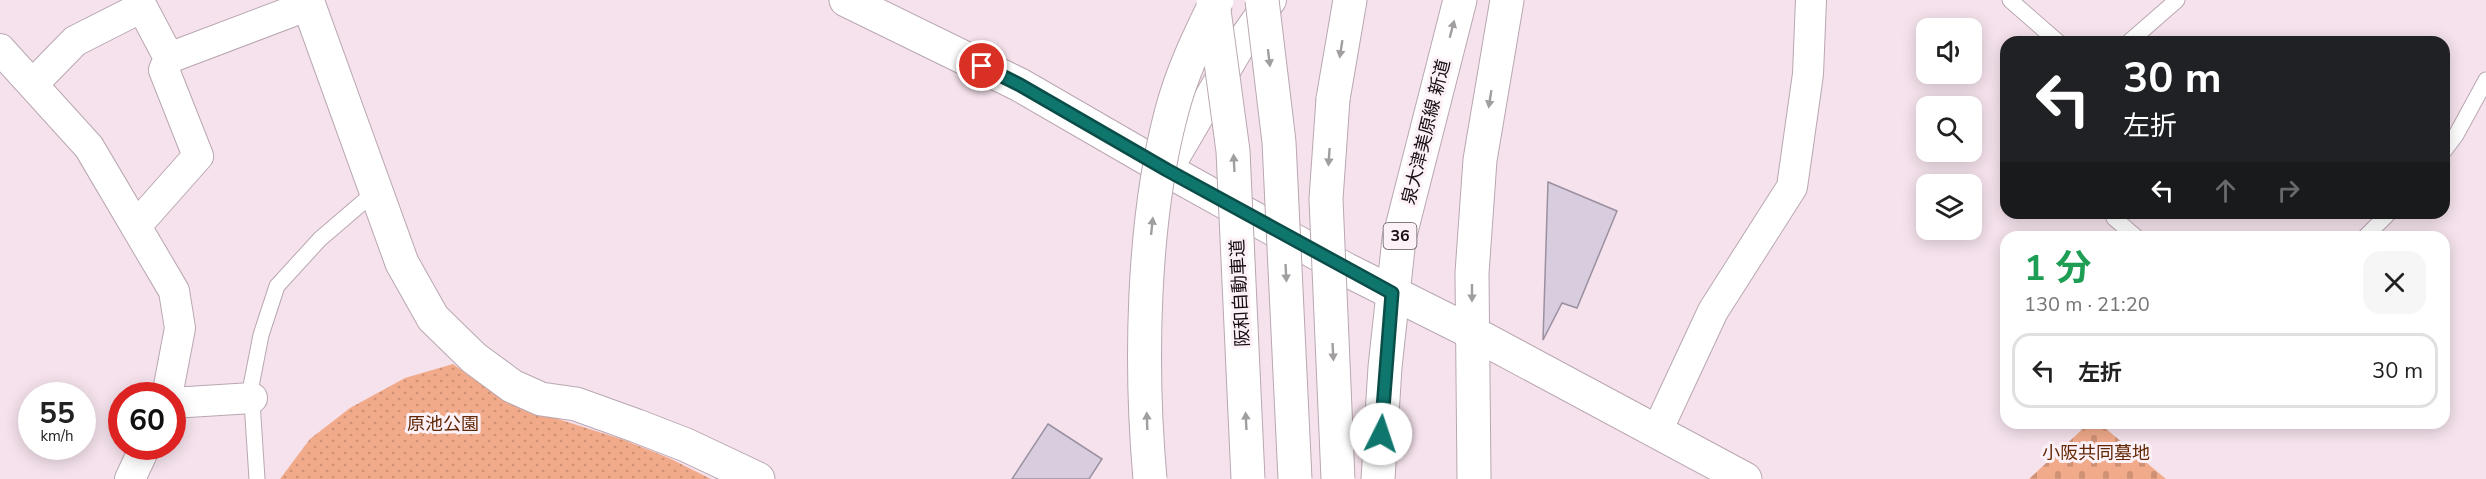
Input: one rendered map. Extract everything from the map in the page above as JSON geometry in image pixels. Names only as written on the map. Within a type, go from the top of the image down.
[{"type":"main road","points":[[846,0],[1020,85],[1167,170],[1392,293],[1473,333],[1657,431],[1735,477]]},
{"type":"main road","name":"阪和自動車道","points":[[1212,0],[1233,151],[1248,479]]},
{"type":"main road","points":[[1150,479],[1145,360],[1148,268],[1156,193],[1171,115],[1192,50],[1217,0]]},
{"type":"main road","points":[[1262,0],[1279,142],[1295,479]]},
{"type":"main road","points":[[1338,479],[1326,199],[1333,99],[1350,0]]},
{"type":"main road","name":"泉大津美原線 新道","points":[[1378,479],[1392,293],[1399,239],[1460,0]]},
{"type":"main road","points":[[1474,479],[1472,273],[1480,160],[1507,0]]},
{"type":"main road","points":[[308,2],[402,263],[433,318],[474,358],[512,386],[541,399],[576,404],[686,445],[758,479]]},
{"type":"street","points":[[1167,170],[1245,37],[1271,0]]},
{"type":"street","points":[[1657,431],[1713,311],[1792,187],[1808,74],[1811,0]]},
{"type":"street","points":[[136,226],[198,156],[164,70],[170,58],[308,2]]},
{"type":"street","points":[[33,84],[75,41],[142,7],[170,58]]},
{"type":"street","points":[[0,49],[89,147],[174,291],[180,328],[170,382]]},
{"type":"street","points":[[186,401],[252,398]]},
{"type":"street","points":[[130,479],[139,460]]},
{"type":"lane","points":[[2010,0],[2051,36]]},
{"type":"lane","points":[[2136,36],[2177,0]]},
{"type":"lane","points":[[2450,143],[2486,80]]},
{"type":"lane","points":[[257,479],[251,386],[261,334],[277,286],[320,239],[376,191]]},
{"type":"lane","points":[[2115,219],[2129,231]]},
{"type":"lane","points":[[2372,231],[2383,219]]},
{"type":"green space","name":"原池公園","points":[[453,364],[508,403],[624,440],[669,458],[711,479],[280,479],[310,439],[350,408],[405,378]]},
{"type":"green space","name":"小阪共同墓地","points":[[2083,429],[2106,429],[2166,479],[2029,479]]},
{"type":"building","points":[[1548,182],[1617,211],[1577,308],[1562,303],[1543,340]]},
{"type":"building","points":[[1048,424],[1102,459],[1089,479],[1012,479]]},
{"type":"route","points":[[982,66],[1392,293],[1381,434]]}]
